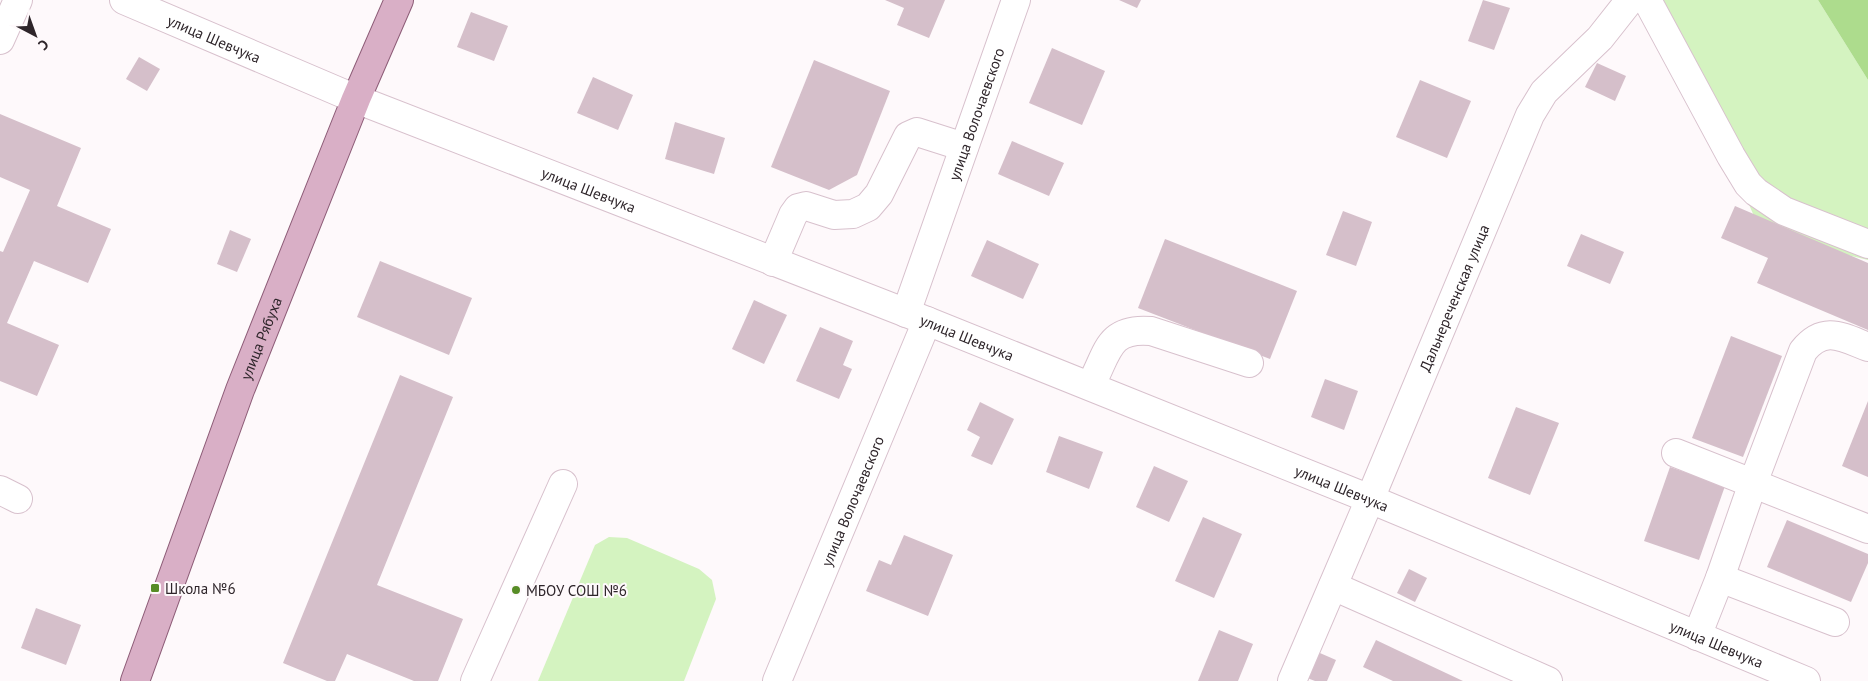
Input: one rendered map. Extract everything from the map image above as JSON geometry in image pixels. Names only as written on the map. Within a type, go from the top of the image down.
[{"type":"main road","name":"улица Рябуха","points":[[135,681],[240,390],[356,99],[399,0]]},
{"type":"street","points":[[0,40],[18,0]]},
{"type":"street","name":"улица Шевчука","points":[[124,0],[356,99],[916,317],[1370,499],[1806,681]]},
{"type":"street","name":"улица Волочаевского","points":[[777,681],[916,317],[964,147],[1016,0]]},
{"type":"street","name":"Дальнереченская улица","points":[[1292,681],[1539,98],[1600,38],[1630,0]]},
{"type":"street","points":[[1647,0],[1710,115],[1730,156],[1748,184],[1756,192],[1784,211],[1868,244]]},
{"type":"street","points":[[773,262],[793,215],[798,208],[806,206],[834,215],[853,214],[868,207],[879,194],[908,136],[917,132],[964,147]]},
{"type":"street","points":[[1090,386],[1100,369],[1104,352],[1112,342],[1126,332],[1138,329],[1151,330],[1249,363]]},
{"type":"street","points":[[1697,636],[1804,351],[1811,341],[1821,336],[1836,334],[1868,347]]},
{"type":"street","points":[[1676,453],[1868,529]]},
{"type":"street","points":[[475,681],[563,484]]},
{"type":"street","points":[[1720,578],[1835,622]]},
{"type":"street","points":[[1332,586],[1548,681]]},
{"type":"shaded area","points":[[1650,0],[1818,0],[1868,80],[1868,260],[1831,251],[1754,216],[1674,34]]},
{"type":"shaded area","points":[[1818,0],[1868,0],[1868,80]]},
{"type":"shaded area","points":[[609,537],[627,538],[699,569],[712,580],[716,599],[684,681],[538,681],[595,545]]},
{"type":"building","points":[[885,0],[945,0],[929,38],[897,25],[904,8]]},
{"type":"building","points":[[1119,0],[1141,0],[1137,8]]},
{"type":"building","points":[[1483,0],[1510,8],[1494,50],[1468,41]]},
{"type":"building","points":[[471,12],[508,26],[494,61],[457,47]]},
{"type":"building","points":[[1052,48],[1105,71],[1082,125],[1029,103]]},
{"type":"building","points":[[139,57],[160,69],[147,91],[126,79]]},
{"type":"building","points":[[814,60],[890,91],[857,175],[829,190],[771,167]]},
{"type":"building","points":[[1597,63],[1626,76],[1615,101],[1585,87]]},
{"type":"building","points":[[593,77],[633,95],[618,130],[577,113]]},
{"type":"building","points":[[1420,80],[1471,101],[1447,158],[1396,137]]},
{"type":"building","points":[[0,114],[81,148],[57,206],[111,229],[88,283],[34,261],[7,323],[59,345],[37,396],[0,381],[0,251],[3,252],[30,190],[0,177]]},
{"type":"building","points":[[675,122],[725,138],[714,174],[665,159]]},
{"type":"building","points":[[1012,141],[1064,163],[1049,196],[998,174]]},
{"type":"building","points":[[1735,206],[1868,263],[1868,330],[1757,283],[1768,258],[1721,238]]},
{"type":"building","points":[[1343,211],[1372,222],[1356,266],[1326,255]]},
{"type":"building","points":[[230,230],[251,239],[237,272],[217,264]]},
{"type":"building","points":[[1581,234],[1624,252],[1610,284],[1567,266]]},
{"type":"building","points":[[1165,239],[1297,291],[1270,359],[1138,308]]},
{"type":"building","points":[[987,240],[1039,264],[1023,299],[971,276]]},
{"type":"building","points":[[380,261],[472,298],[449,355],[357,317]]},
{"type":"building","points":[[754,300],[787,315],[764,364],[732,349]]},
{"type":"building","points":[[820,327],[853,341],[843,365],[852,369],[839,399],[796,381]]},
{"type":"building","points":[[1731,336],[1782,356],[1743,457],[1692,438]]},
{"type":"building","points":[[400,375],[453,397],[377,585],[463,619],[438,681],[414,681],[347,654],[335,681],[327,681],[283,663]]},
{"type":"building","points":[[1325,379],[1358,391],[1344,430],[1311,417]]},
{"type":"building","points":[[1868,401],[1868,477],[1842,466]]},
{"type":"building","points":[[980,402],[1014,419],[992,465],[971,456],[980,437],[967,430]]},
{"type":"building","points":[[1516,407],[1559,423],[1530,495],[1488,478]]},
{"type":"building","points":[[1059,436],[1103,452],[1089,489],[1046,472]]},
{"type":"building","points":[[1154,466],[1188,481],[1169,522],[1136,507]]},
{"type":"building","points":[[1670,467],[1725,486],[1699,560],[1644,541]]},
{"type":"building","points":[[1203,517],[1242,534],[1214,598],[1175,581]]},
{"type":"building","points":[[1787,520],[1868,554],[1868,563],[1851,602],[1767,567]]},
{"type":"building","points":[[904,535],[953,555],[928,616],[866,591],[879,560],[891,565]]},
{"type":"building","points":[[1409,569],[1427,578],[1415,602],[1397,593]]},
{"type":"building","points":[[36,608],[81,625],[66,665],[21,648]]},
{"type":"building","points":[[1219,630],[1253,644],[1238,681],[1198,681]]},
{"type":"building","points":[[1376,640],[1463,681],[1393,681],[1363,667]]},
{"type":"building","points":[[1313,650],[1336,660],[1327,681],[1315,681],[1302,676]]},
{"type":"place","name":"Школа №6","points":[[155,588]]},
{"type":"place","name":"МБОУ СОШ №6","points":[[516,590]]}]
